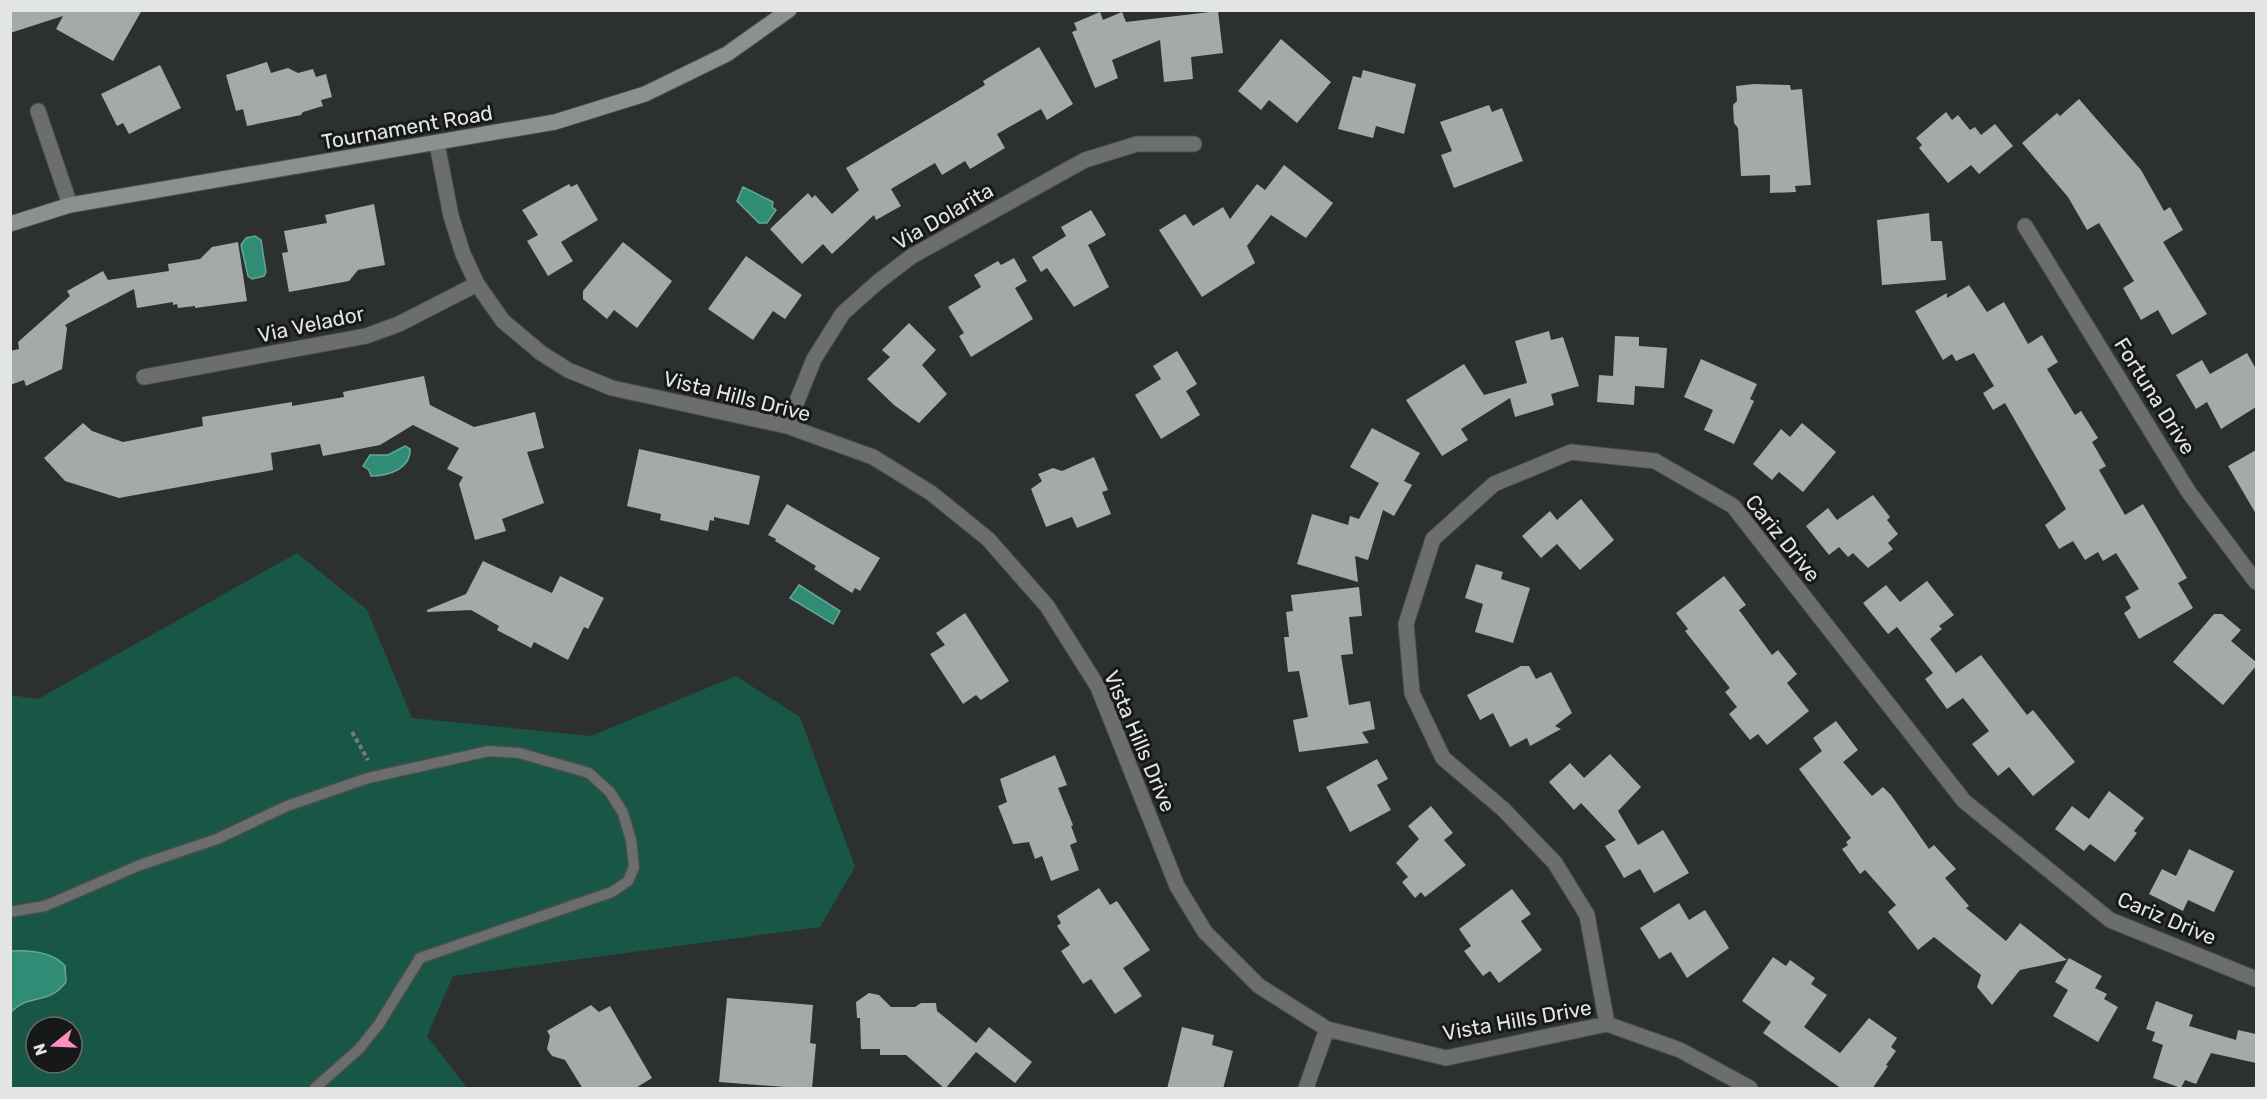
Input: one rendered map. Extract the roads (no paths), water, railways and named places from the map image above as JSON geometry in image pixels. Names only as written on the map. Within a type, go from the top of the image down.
[{"type":"street","name":"Tournament Road","points":[[10,224],[70,206],[555,122],[645,94],[727,54],[789,10]]},
{"type":"street","points":[[38,111],[70,206]]},
{"type":"street","name":"Vista Hills Drive","points":[[438,144],[451,216],[463,254],[477,284],[502,321],[541,353],[568,370],[612,388],[787,426],[873,457],[931,493],[988,539],[1047,606],[1098,687],[1177,886],[1205,932],[1259,986],[1327,1029],[1446,1058],[1607,1024],[1680,1050],[1750,1089]]},
{"type":"street","name":"Via Dolarita","points":[[787,426],[814,359],[843,313],[912,256],[1085,160],[1137,144],[1194,144]]},
{"type":"street","name":"Fortuna Drive","points":[[2025,226],[2188,491],[2256,582]]},
{"type":"street","name":"Via Velador","points":[[144,377],[366,336],[399,324],[477,284]]},
{"type":"street","name":"Cariz Drive","points":[[1607,1024],[1587,915],[1555,863],[1503,809],[1443,758],[1412,693],[1406,624],[1433,539],[1494,484],[1571,452],[1655,461],[1733,506],[1964,801],[2110,920],[2256,979]]},
{"type":"street","points":[[1306,1089],[1327,1029]]},
{"type":"lane","points":[[10,912],[45,906],[140,865],[217,839],[287,806],[381,774],[489,751],[519,753],[589,773],[610,792],[623,813],[631,840],[634,867],[628,881],[612,892],[420,958],[379,1023],[359,1049],[315,1089]]}]
